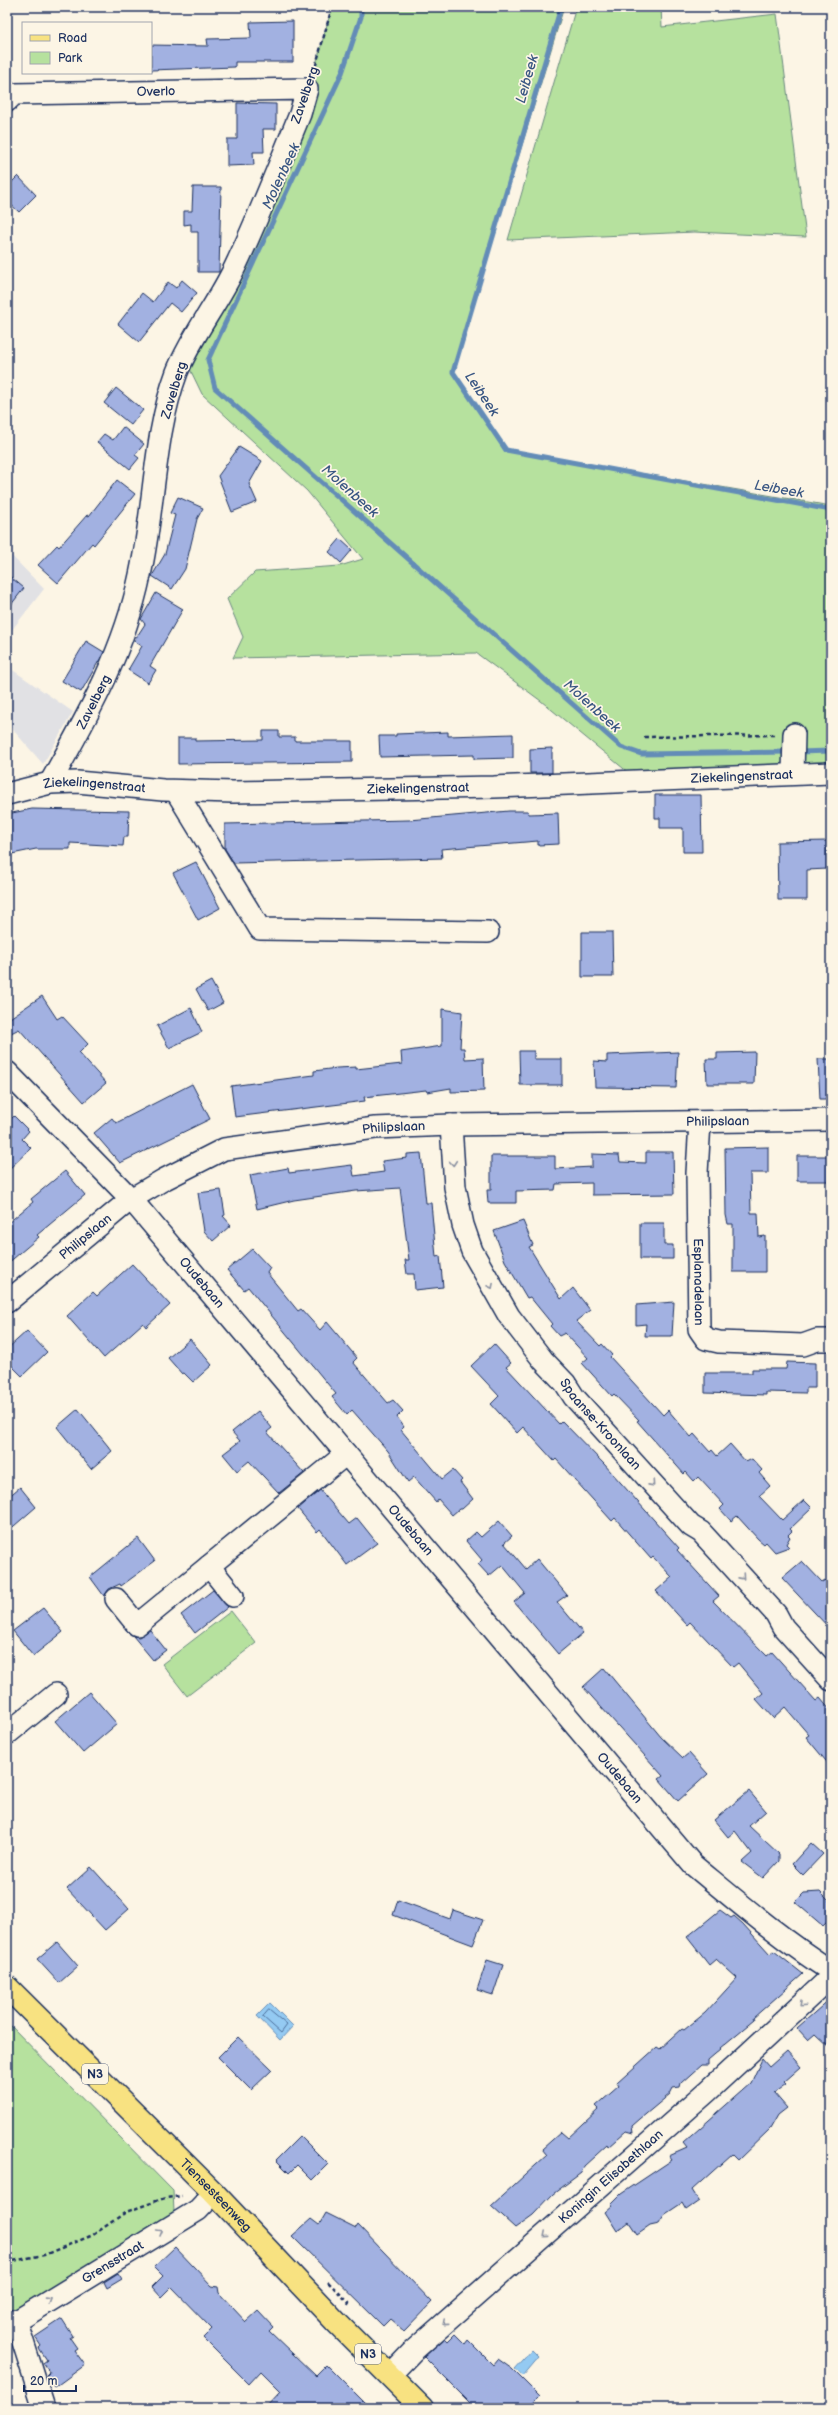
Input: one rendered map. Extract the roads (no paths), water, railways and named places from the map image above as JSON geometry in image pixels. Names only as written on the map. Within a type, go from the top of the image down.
[{"type":"main road","name":"Tiensesteenweg","points":[[7,1987],[214,2193],[247,2230],[422,2408]]},
{"type":"street","name":"Overlo","points":[[7,101],[14,94],[307,89]]},
{"type":"street","name":"Zavelberg","points":[[50,783],[109,673],[126,628],[141,574],[164,421],[177,372],[193,340],[235,268],[300,114],[307,89]]},
{"type":"street","points":[[794,734],[794,774]]},
{"type":"street","name":"Ziekelingenstraat","points":[[7,794],[50,783],[77,782],[176,791],[494,787],[831,773]]},
{"type":"street","points":[[176,791],[260,929],[488,932]]},
{"type":"street","name":"Oudebaan","points":[[7,1072],[131,1199],[693,1865],[750,1912],[809,1957],[831,1971]]},
{"type":"street","name":"Philipslaan","points":[[7,1302],[131,1199],[163,1180],[224,1149],[375,1128],[451,1124],[831,1120]]},
{"type":"street","name":"Esplanadelaan","points":[[700,1122],[697,1173],[699,1329],[706,1339],[719,1342],[803,1345],[817,1340],[831,1340]]},
{"type":"street","name":"Spaanse-Kroonlaan","points":[[451,1124],[455,1187],[463,1225],[472,1251],[509,1316],[543,1360],[565,1383],[574,1397],[691,1526],[701,1532],[776,1614],[783,1627],[831,1680]]},
{"type":"street","points":[[116,1599],[137,1625],[346,1454]]},
{"type":"street","points":[[209,1566],[233,1596]]},
{"type":"street","points":[[7,1734],[56,1694]]},
{"type":"street","name":"Koningin Elisabethlaan","points":[[390,2375],[413,2351],[702,2096],[831,1977]]},
{"type":"street","name":"Grensstraat","points":[[11,2323],[198,2210],[214,2193]]},
{"type":"street","points":[[11,2323],[44,2408]]},
{"type":"water","points":[[270,2003],[293,2026],[280,2040],[257,2016]]},
{"type":"water","points":[[532,2350],[539,2357],[523,2376],[515,2369]]},
{"type":"waterway","name":"Molenbeek","points":[[361,7],[361,17],[342,73],[208,360],[215,388],[621,747],[641,754],[788,752]]},
{"type":"waterway","name":"Leibeek","points":[[561,7],[453,372],[506,450],[831,510]]},
{"type":"waterway","name":"Molenbeek","points":[[798,752],[831,751]]}]
